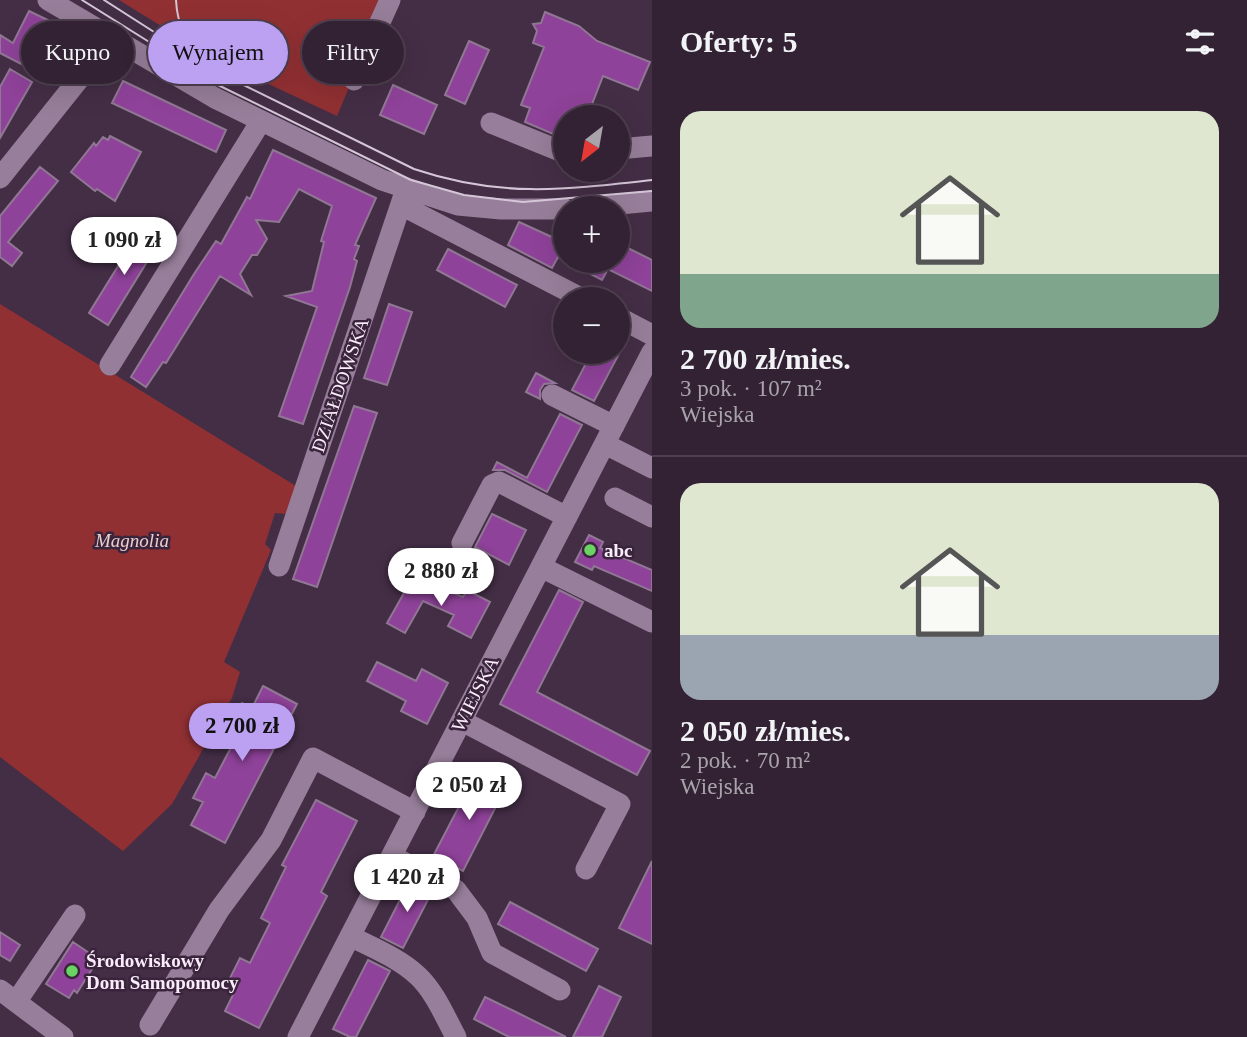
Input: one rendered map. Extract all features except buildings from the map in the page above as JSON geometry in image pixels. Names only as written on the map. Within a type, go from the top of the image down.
[{"type":"street","points":[[48,0],[82,21]]},
{"type":"street","points":[[381,21],[390,0]]},
{"type":"street","points":[[134,52],[404,197],[562,287]]},
{"type":"street","points":[[0,178],[79,84]]},
{"type":"street","points":[[110,365],[261,121]]},
{"type":"street","points":[[491,123],[553,148]]},
{"type":"street","points":[[630,148],[652,146]]},
{"type":"street","points":[[404,197],[481,208],[553,209]]},
{"type":"street","name":"DZIAŁDOWSKA","points":[[279,565],[404,197]]},
{"type":"street","points":[[630,203],[652,201]]},
{"type":"street","points":[[630,323],[652,335]]},
{"type":"street","name":"WIEJSKA","points":[[298,1037],[652,352]]},
{"type":"street","points":[[552,395],[652,468]]},
{"type":"street","points":[[462,543],[492,485],[499,482],[567,517]]},
{"type":"street","points":[[615,498],[652,517]]},
{"type":"street","points":[[541,567],[652,622]]},
{"type":"street","points":[[462,722],[620,804],[586,869]]},
{"type":"street","points":[[150,1025],[219,910],[271,840],[313,758],[415,812]]},
{"type":"street","points":[[392,856],[456,890],[477,918],[492,953],[560,990]]},
{"type":"street","points":[[63,1037],[8,996],[75,915]]},
{"type":"street","points":[[350,936],[415,972],[434,997],[456,1037]]},
{"type":"green space","points":[[119,0],[386,0],[377,21],[302,21],[302,84],[351,84],[337,116],[269,84],[288,84],[288,21],[153,21]]},
{"type":"green space","name":"Magnolia","points":[[0,304],[296,486],[286,514],[275,513],[265,544],[271,550],[224,662],[240,672],[232,698],[172,804],[123,851],[0,757]]},
{"type":"tram line","points":[[82,0],[218,85],[411,180],[464,195],[523,202],[652,191]]},
{"type":"tram line","points":[[104,0],[215,71],[414,169],[445,178],[504,188],[561,189],[652,180]]},
{"type":"tram line","points":[[176,0],[180,21]]},
{"type":"place","name":"abc","points":[[590,550]]},
{"type":"place","name":"Środowiskowy Dom Samopomocy","points":[[72,971]]}]
